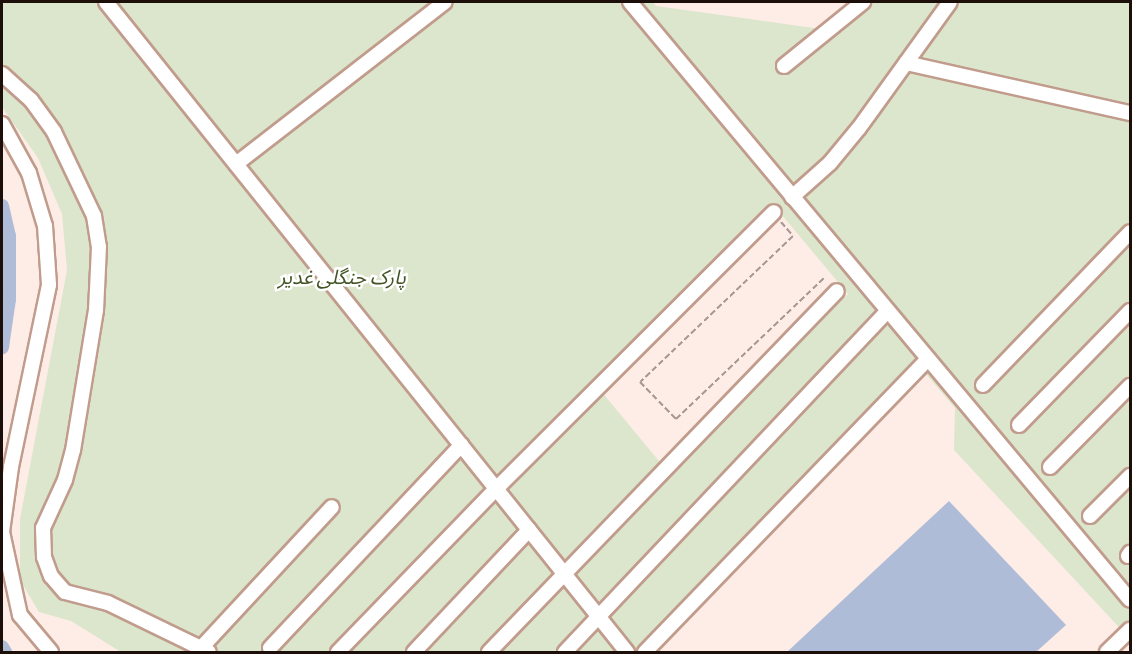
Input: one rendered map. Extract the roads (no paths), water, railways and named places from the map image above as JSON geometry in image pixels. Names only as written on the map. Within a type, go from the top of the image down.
[{"type":"street","points":[[106,2],[627,652]]},
{"type":"street","points":[[236,164],[445,2]]},
{"type":"street","points":[[630,2],[927,360],[1131,600]]},
{"type":"street","points":[[784,66],[863,2]]},
{"type":"street","points":[[792,197],[830,163],[950,2]]},
{"type":"street","points":[[906,63],[1131,113]]},
{"type":"street","points":[[2,74],[31,100],[54,132],[94,216],[99,247],[96,310],[73,450],[65,480],[43,528],[44,557],[51,576],[65,592],[108,603],[205,650],[332,507]]},
{"type":"street","points":[[2,124],[29,173],[45,226],[49,285],[11,467],[2,532],[20,615],[51,652]]},
{"type":"street","points":[[338,652],[496,489],[774,212]]},
{"type":"street","points":[[983,385],[1131,232]]},
{"type":"street","points":[[489,652],[837,291]]},
{"type":"street","points":[[565,652],[887,311]]},
{"type":"street","points":[[1019,425],[1131,311]]},
{"type":"street","points":[[645,652],[927,360]]},
{"type":"street","points":[[1050,467],[1131,386]]},
{"type":"street","points":[[270,648],[461,446]]},
{"type":"street","points":[[1090,516],[1131,476]]},
{"type":"street","points":[[414,652],[529,530]]},
{"type":"street","points":[[1107,652],[1128,639]]},
{"type":"water","points":[[949,501],[1066,625],[1036,652],[787,652]]},
{"type":"waterway","points":[[2,206],[9,236],[9,299],[2,347]]},
{"type":"waterway","points":[[2,647],[5,652]]},
{"type":"park label","name":"پارک جنگلی غدیر","points":[[342,277]]}]
